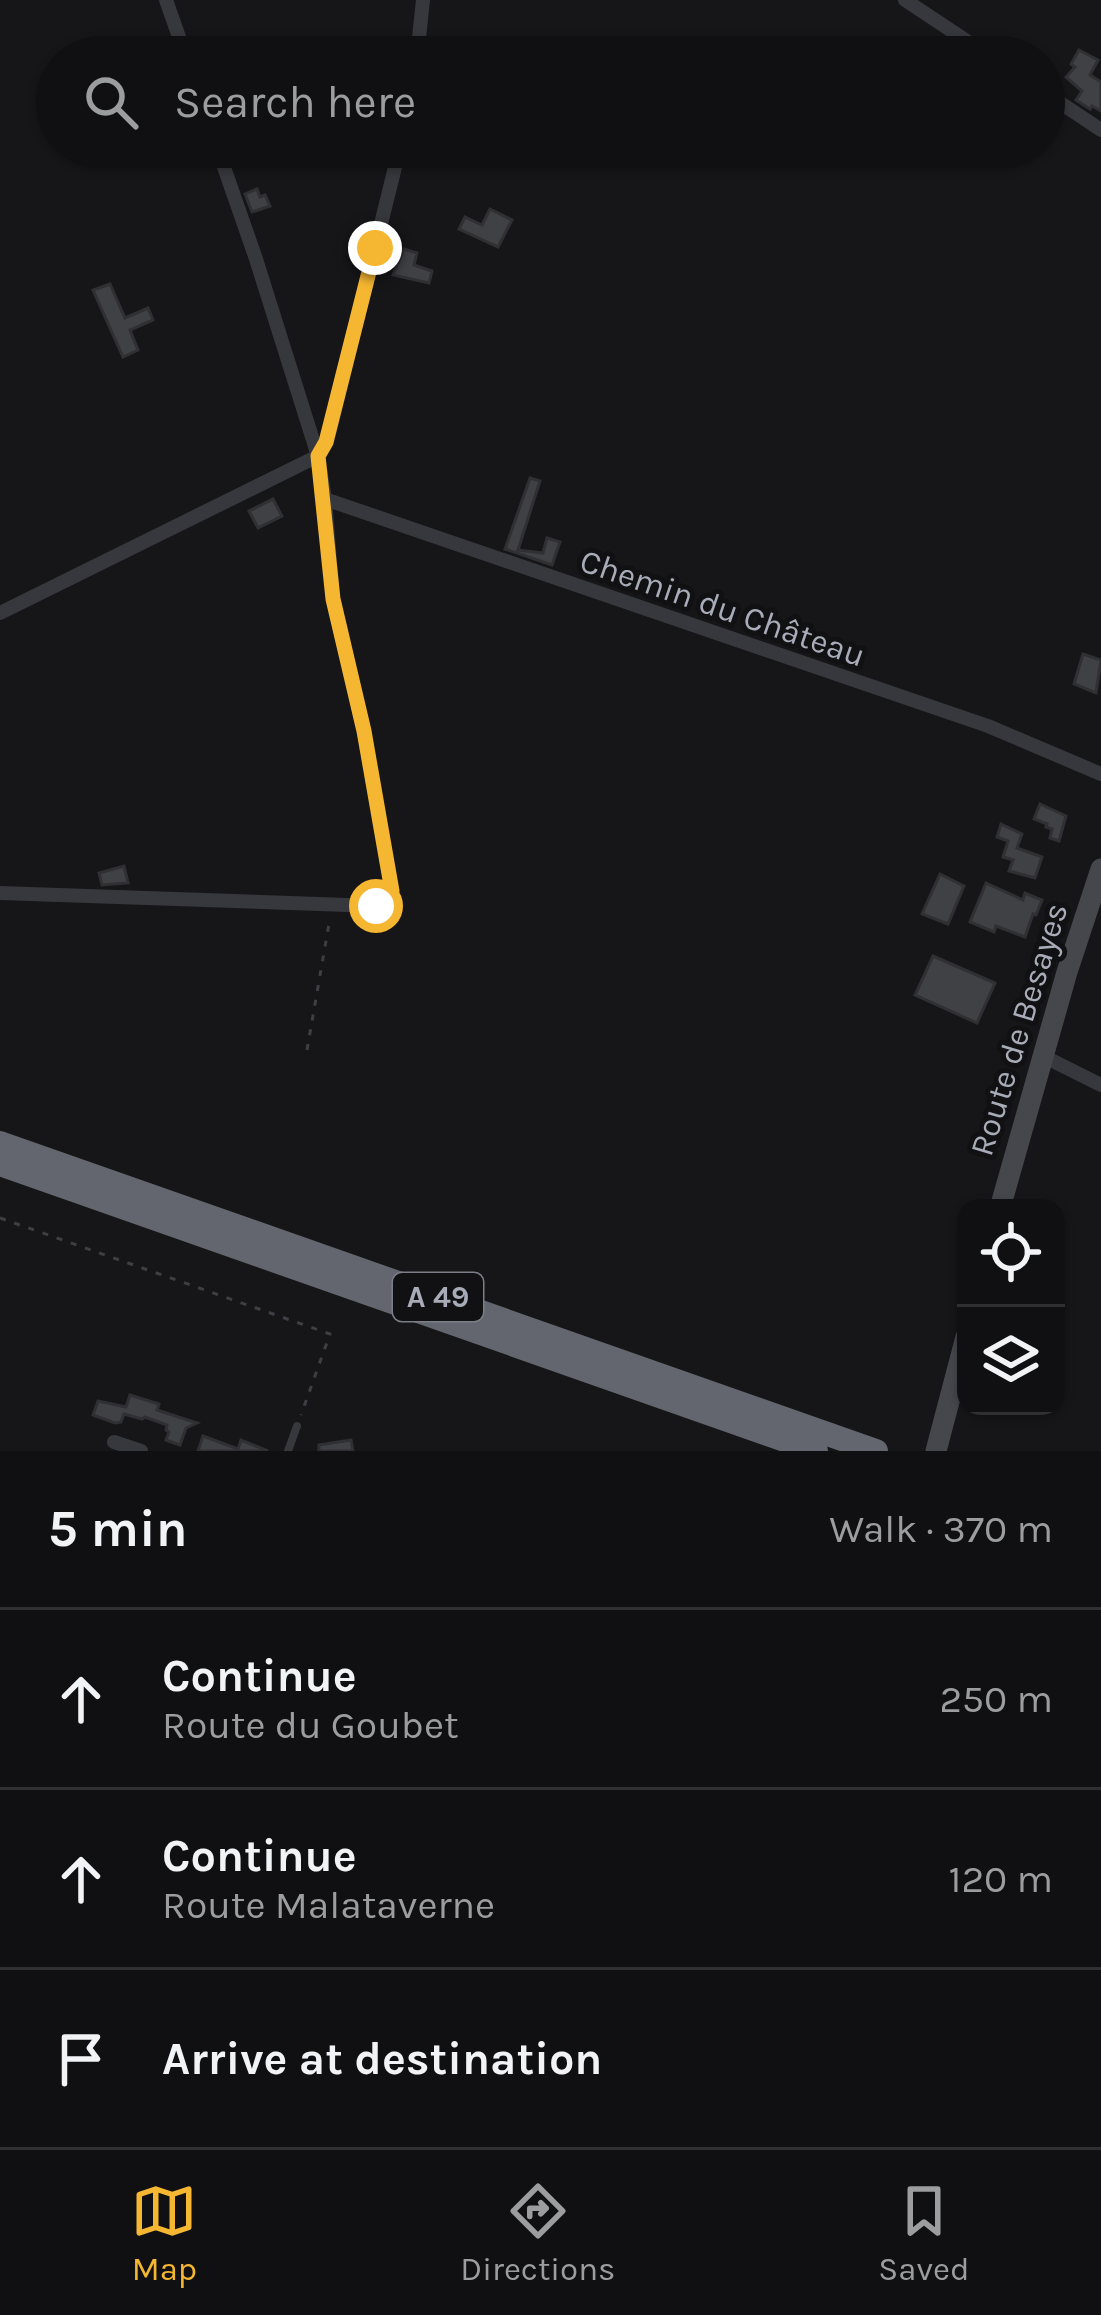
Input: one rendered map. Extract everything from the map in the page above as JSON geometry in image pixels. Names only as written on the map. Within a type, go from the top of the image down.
[{"type":"highway","name":"A 49","points":[[0,1143],[876,1451]]},
{"type":"highway","name":"A 49","points":[[0,1164],[816,1451]]},
{"type":"street","points":[[166,0],[179,36]]},
{"type":"street","points":[[419,36],[423,0]]},
{"type":"street","points":[[905,0],[959,36]]},
{"type":"street","points":[[1065,106],[1101,130]]},
{"type":"street","points":[[0,893],[376,906],[392,891],[364,731],[333,599],[318,456],[224,168]]},
{"type":"street","points":[[0,613],[318,456],[326,442],[395,168]]},
{"type":"street","name":"Chemin du Château","points":[[325,500],[988,726],[1101,774]]},
{"type":"street","name":"Route de Besayes","points":[[1003,1199],[1101,869]]},
{"type":"street","points":[[1043,1056],[1101,1085]]},
{"type":"street","points":[[938,1443],[957,1370]]},
{"type":"street","points":[[114,1442],[141,1451]]},
{"type":"lane","points":[[288,1451],[297,1426]]},
{"type":"path","points":[[307,1050],[332,904]]},
{"type":"path","points":[[0,1218],[330,1334],[297,1426]]},
{"type":"building","points":[[1079,50],[1098,60],[1090,75],[1101,82],[1101,111],[1076,100],[1082,91],[1066,77],[1075,67],[1071,64]]},
{"type":"building","points":[[257,189],[270,206],[252,212],[245,194]]},
{"type":"building","points":[[490,209],[512,220],[498,247],[459,229],[465,217],[482,225]]},
{"type":"building","points":[[404,249],[417,253],[414,265],[432,271],[429,283],[393,275]]},
{"type":"building","points":[[110,284],[125,318],[148,308],[153,320],[130,330],[138,350],[123,357],[93,290]]},
{"type":"building","points":[[530,478],[540,481],[518,550],[543,553],[547,538],[560,542],[552,565],[505,549]]},
{"type":"building","points":[[273,499],[282,516],[258,528],[249,511]]},
{"type":"building","points":[[1083,654],[1101,660],[1096,693],[1074,684]]},
{"type":"building","points":[[1040,804],[1066,816],[1059,841],[1050,838],[1052,829],[1047,824],[1034,819]]},
{"type":"building","points":[[1001,824],[1022,834],[1017,848],[1042,857],[1035,878],[1009,871],[1013,860],[1003,857],[1008,841],[997,837]]},
{"type":"building","points":[[124,866],[128,883],[102,885],[99,873]]},
{"type":"building","points":[[940,874],[964,886],[948,924],[922,914]]},
{"type":"building","points":[[986,883],[1023,900],[1025,893],[1042,900],[1025,937],[970,922]]},
{"type":"building","points":[[933,956],[995,983],[977,1023],[915,995]]},
{"type":"building","points":[[130,1395],[197,1423],[186,1428],[180,1445],[166,1440],[167,1425],[145,1417],[124,1414],[115,1423],[93,1415],[98,1401],[126,1407]]},
{"type":"building","points":[[203,1436],[238,1449],[241,1440],[268,1451],[198,1451]]},
{"type":"building","points":[[351,1440],[353,1451],[319,1451],[319,1445]]},
{"type":"route","points":[[375,248],[326,442],[318,456],[333,599],[364,731],[392,891],[376,906]]}]
